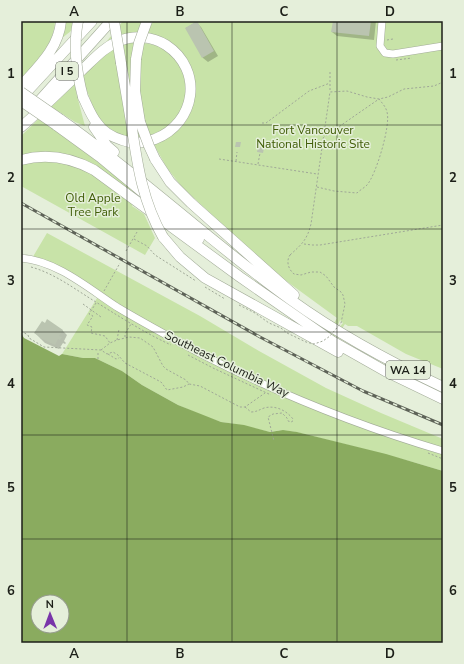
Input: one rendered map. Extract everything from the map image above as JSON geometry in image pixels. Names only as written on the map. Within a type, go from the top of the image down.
[{"type":"highway","points":[[21,86],[51,51],[59,34],[61,21]]},
{"type":"highway","points":[[78,21],[76,34],[76,66],[90,120],[107,146],[146,183]]},
{"type":"highway","name":"I 5","points":[[21,98],[92,21]]},
{"type":"highway","points":[[113,21],[135,122],[155,159],[170,182],[191,203],[293,294],[336,329]]},
{"type":"highway","name":"I 5","points":[[21,121],[113,21]]},
{"type":"highway","points":[[147,21],[139,43],[136,59],[135,122],[140,177],[144,195],[154,221],[163,236],[186,263],[212,282],[400,386],[419,393],[441,398]]},
{"type":"highway","points":[[21,127],[105,49],[124,39],[134,37],[144,38],[163,43],[175,52],[187,70],[189,79],[189,103],[181,121],[172,130],[150,141],[139,143],[127,142],[106,132],[97,124],[83,96]]},
{"type":"highway","points":[[21,92],[266,294]]},
{"type":"highway","points":[[21,101],[87,138],[146,183],[264,280],[307,312],[336,329]]},
{"type":"highway","points":[[21,160],[40,157],[54,157],[74,161],[88,167],[315,330],[349,352],[441,398]]},
{"type":"highway","name":"WA 14","points":[[336,329],[392,362],[443,387]]},
{"type":"street","points":[[382,21],[380,46],[385,53],[393,54],[443,46]]},
{"type":"street","name":"Southeast Columbia Way","points":[[21,258],[49,265],[171,338],[268,385],[384,432],[443,451]]},
{"type":"path","points":[[386,40],[393,39]]},
{"type":"path","points":[[239,305],[269,323],[281,328],[287,333],[314,344],[319,343],[330,336],[342,321],[345,302],[343,295],[334,287],[326,276],[320,272],[311,272],[301,275],[294,274],[288,265],[290,255],[308,236],[311,224],[330,92],[330,72]]},
{"type":"path","points":[[330,92],[346,91],[379,99],[404,90],[434,86],[443,82]]},
{"type":"path","points":[[262,123],[266,123],[309,91],[330,83]]},
{"type":"path","points":[[323,138],[379,99]]},
{"type":"path","points":[[316,186],[334,191],[357,193],[366,186],[372,176],[386,134],[388,118],[387,110],[379,99]]},
{"type":"path","points":[[236,161],[237,152]]},
{"type":"path","points":[[258,164],[260,153]]},
{"type":"path","points":[[219,159],[318,174]]},
{"type":"path","points":[[303,243],[320,245],[443,225]]},
{"type":"path","points":[[126,251],[137,232]]},
{"type":"path","points":[[134,239],[147,246],[156,255],[185,273]]},
{"type":"path","points":[[110,343],[105,336],[91,333],[92,327],[87,325],[93,316],[89,314],[120,264]]},
{"type":"path","points":[[84,304],[101,317]]},
{"type":"path","points":[[125,338],[125,334],[131,324]]},
{"type":"path","points":[[117,340],[119,330]]},
{"type":"path","points":[[21,331],[44,347],[101,350],[116,359],[120,358]]},
{"type":"path","points":[[101,350],[110,343],[125,338],[134,337],[144,340],[153,347],[163,366],[186,380],[189,384]]},
{"type":"path","points":[[98,350],[98,359]]},
{"type":"path","points":[[107,354],[113,352],[138,370],[161,382],[167,390],[183,387],[189,384],[200,386],[240,407],[245,407],[251,412],[270,407],[283,410],[293,419],[292,422],[288,421],[282,413],[273,414],[268,417],[274,441]]},
{"type":"path","points":[[245,407],[266,393]]},
{"type":"green space","points":[[21,21],[55,21],[54,30],[48,45],[38,60],[21,79]]},
{"type":"green space","points":[[65,21],[73,21],[71,31],[62,38]]},
{"type":"green space","points":[[123,21],[143,21],[138,34],[108,43],[107,41]]},
{"type":"green space","name":"Fort Vancouver National Historic Site","points":[[153,21],[443,21],[443,369],[406,354],[357,326],[348,326],[345,324],[337,335],[330,338],[343,323],[340,320],[338,325],[327,336],[323,334],[330,330],[337,318],[274,272],[182,187],[167,168],[153,143],[175,132],[184,124],[191,108],[194,80],[189,63],[185,56],[177,48],[147,34]]},
{"type":"green space","points":[[136,42],[163,48],[172,55],[179,64],[184,75],[186,89],[183,105],[177,118],[173,122],[161,131],[144,137],[135,138],[117,133],[109,128],[97,115],[86,89],[76,92],[85,126],[75,122],[58,111],[69,139],[139,195],[141,200],[99,169],[21,157],[21,136],[114,48]]},
{"type":"green space","name":"Old Apple Tree Park","points":[[41,160],[52,160],[67,163],[87,171],[133,204],[132,206],[144,214],[155,238],[145,255],[21,186],[21,165]]},
{"type":"green space","points":[[47,233],[200,316],[326,388],[443,439],[443,471],[414,462],[297,432],[283,430],[270,432],[221,422],[178,405],[142,385],[122,371],[95,358],[83,358],[62,354],[99,295],[67,275],[31,260]]},
{"type":"shaded area","points":[[21,333],[24,338],[59,356],[62,354],[83,358],[95,358],[122,371],[142,385],[178,405],[221,422],[244,425],[270,432],[283,430],[297,432],[386,454],[443,471],[443,643],[21,643]]},
{"type":"building","points":[[197,21],[214,51],[202,58],[185,28]]},
{"type":"building","points":[[333,21],[371,21],[369,36],[331,32]]},
{"type":"building","points":[[236,142],[241,142],[240,147],[235,147]]},
{"type":"building","points":[[258,147],[264,148],[263,153],[257,152]]},
{"type":"building","points":[[47,319],[63,330],[59,336],[62,337],[60,340],[58,339],[55,345],[40,338],[34,333],[42,321],[45,323]]},
{"type":"railway","points":[[21,203],[260,337],[363,391],[443,425]]}]
